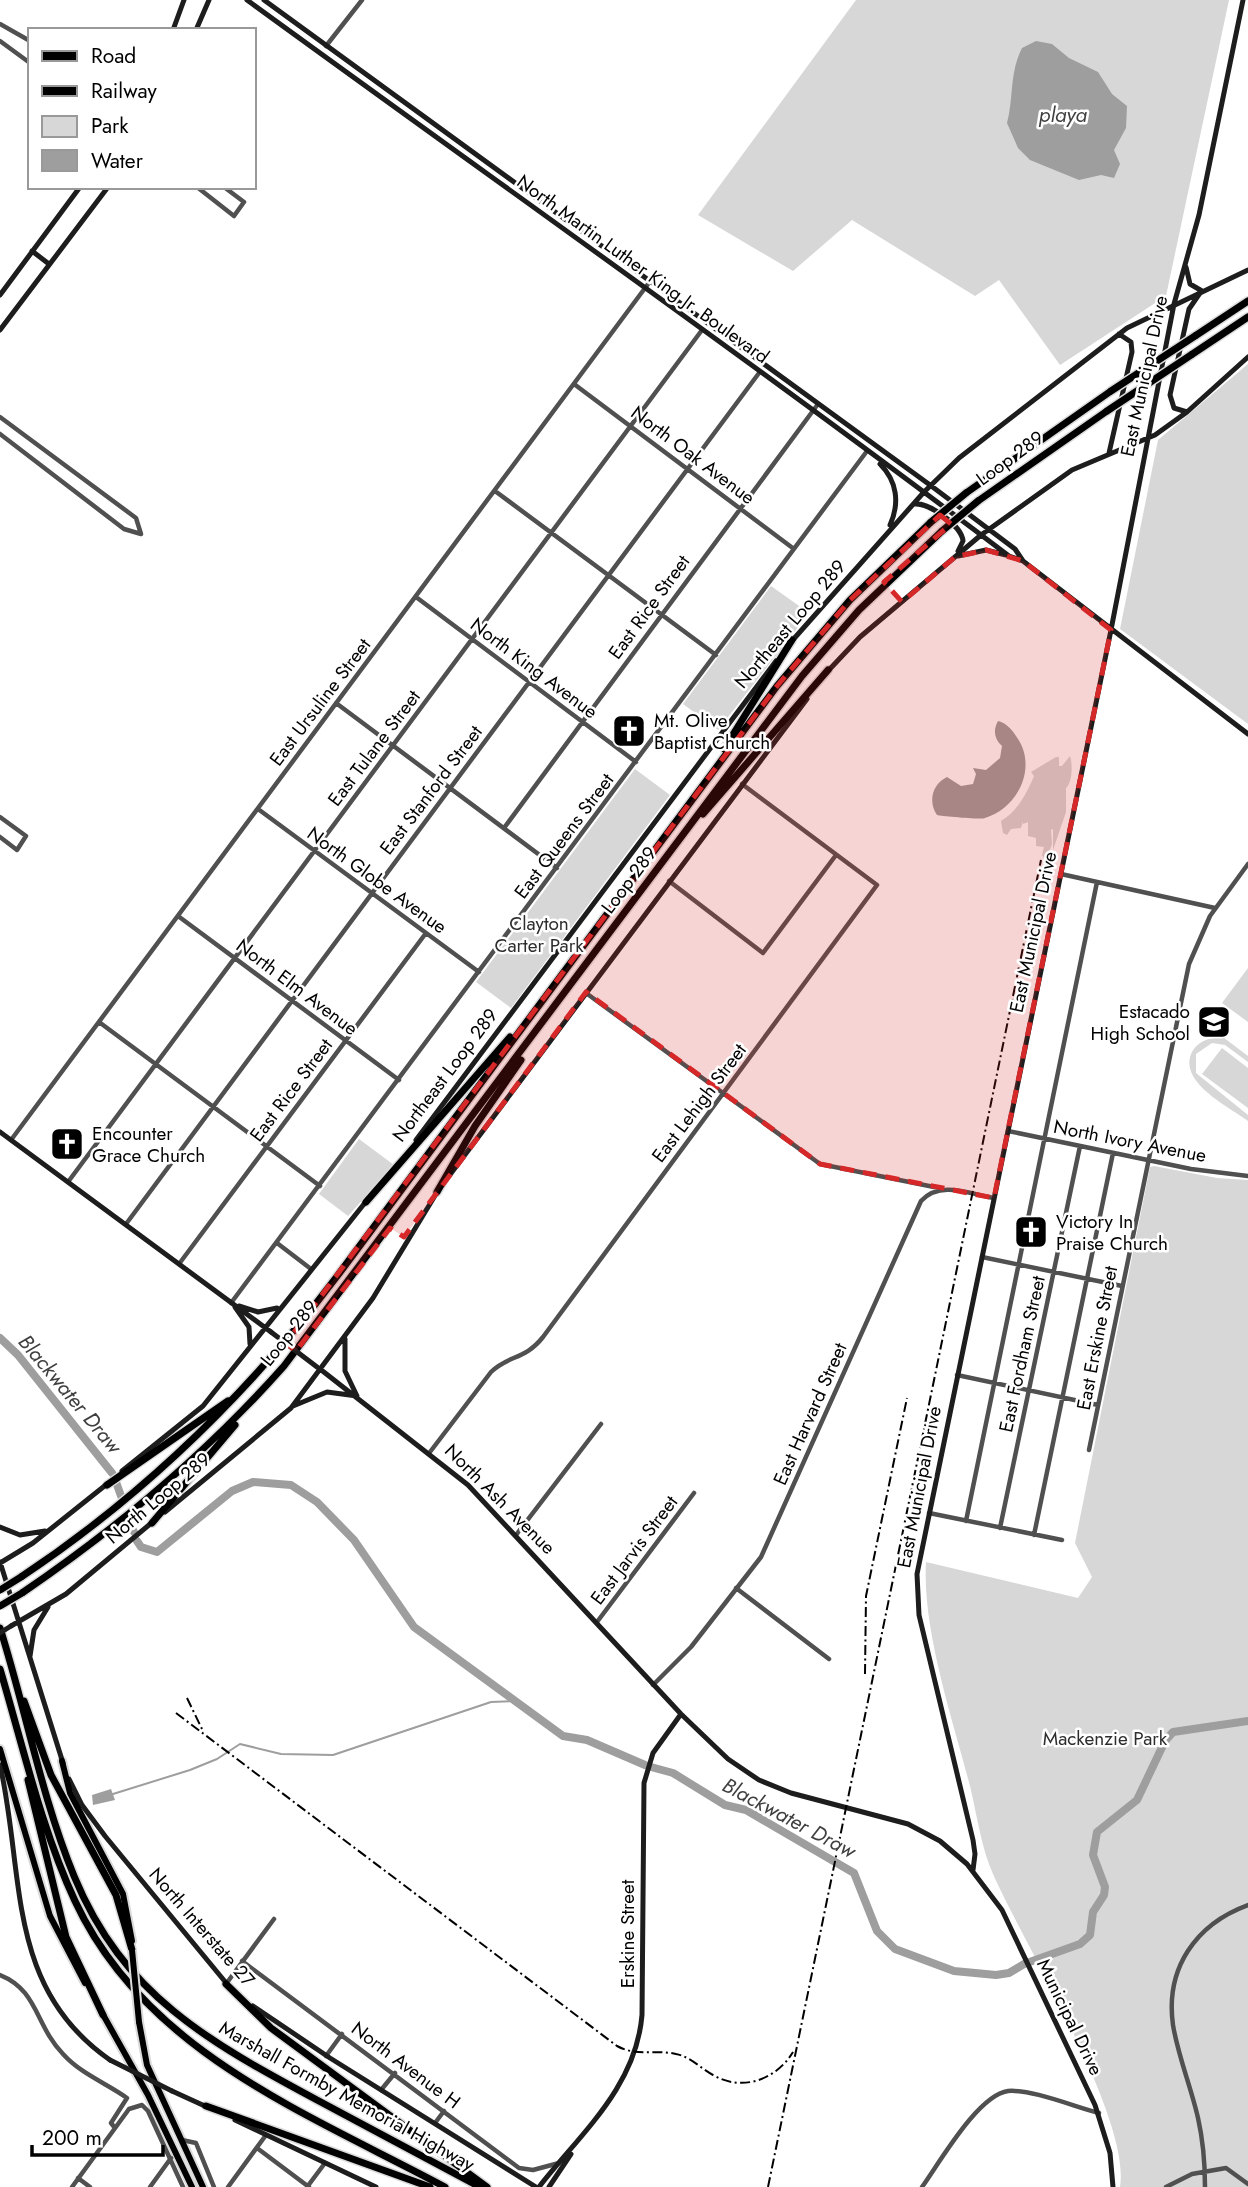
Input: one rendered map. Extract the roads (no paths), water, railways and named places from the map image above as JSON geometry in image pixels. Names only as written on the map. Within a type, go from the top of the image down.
[{"type":"highway","name":"Loop 289","points":[[0,1590],[112,1512],[164,1469],[270,1362],[803,654],[862,588],[931,522],[966,493],[1111,391],[1248,301]]},
{"type":"highway","name":"Loop 289","points":[[0,1606],[93,1544],[149,1499],[197,1457],[265,1387],[334,1303],[815,660],[867,602],[978,501],[1248,317]]},
{"type":"highway","points":[[658,845],[756,701],[792,640]]},
{"type":"highway","points":[[672,849],[828,670]]},
{"type":"highway","points":[[437,1192],[475,1126],[580,972]]},
{"type":"highway","points":[[366,1202],[557,981]]},
{"type":"highway","points":[[107,1485],[221,1407],[270,1362]]},
{"type":"highway","points":[[152,1523],[265,1387]]},
{"type":"highway","name":"Marshall Formby Memorial Highway","points":[[0,1630],[43,1786],[74,1877],[106,1936],[144,1985],[193,2028],[233,2055],[480,2187]]},
{"type":"highway","points":[[5,1645],[51,1775],[112,1887],[132,1950]]},
{"type":"highway","name":"Marshall Formby Memorial Highway","points":[[0,1669],[51,1838],[75,1902],[102,1950],[150,2007],[188,2042],[225,2068],[445,2187]]},
{"type":"highway","points":[[25,1755],[26,1772],[62,1926],[103,2015]]},
{"type":"highway","points":[[226,1984],[271,2028],[487,2187]]},
{"type":"highway","points":[[206,2106],[430,2187]]},
{"type":"main road","points":[[174,28],[184,0]]},
{"type":"main road","points":[[197,28],[209,0]]},
{"type":"main road","name":"North Martin Luther King Jr. Boulevard","points":[[247,0],[427,133],[646,288],[1009,556],[1023,561]]},
{"type":"main road","name":"North Martin Luther King Jr. Boulevard","points":[[264,0],[989,529],[1015,549],[1023,561],[1248,734]]},
{"type":"main road","name":"East Municipal Drive","points":[[973,1870],[975,1854],[919,1615],[917,1574],[1111,630],[1174,304],[1199,215],[1243,0]]},
{"type":"main road","points":[[427,133],[433,125]]},
{"type":"main road","points":[[0,295],[78,189]]},
{"type":"main road","points":[[0,330],[106,189]]},
{"type":"main road","points":[[32,251],[50,264]]},
{"type":"main road","points":[[1185,266],[1190,284],[1202,291],[1189,309],[1170,395],[1174,408],[1187,412]]},
{"type":"main road","name":"Northeast Loop 289","points":[[264,1327],[366,1202],[792,640],[930,485],[958,458],[1119,334],[1174,304],[1248,270]]},
{"type":"main road","points":[[1109,453],[1132,352],[1131,342],[1119,334]]},
{"type":"main road","points":[[319,1368],[373,1298],[437,1192],[828,670],[860,637],[989,529],[1072,470],[1148,438],[1187,412],[1248,357]]},
{"type":"main road","points":[[861,436],[867,451],[887,471],[896,490],[894,514],[883,537]]},
{"type":"main road","points":[[912,505],[926,506],[960,531],[963,541],[955,557]]},
{"type":"main road","points":[[955,557],[986,550],[1009,556]]},
{"type":"main road","name":"North Ash Avenue","points":[[0,1132],[430,1452],[478,1494],[714,1748],[760,1780],[803,1798],[879,1814],[908,1824],[949,1848],[973,1870]]},
{"type":"main road","points":[[232,1303],[258,1312],[280,1307]]},
{"type":"main road","points":[[232,1303],[249,1328],[250,1346]]},
{"type":"main road","points":[[0,1562],[48,1531],[195,1413],[264,1327]]},
{"type":"main road","points":[[345,1337],[345,1371],[357,1396]]},
{"type":"main road","name":"North Loop 289","points":[[0,1630],[52,1603],[83,1581],[291,1408],[319,1368]]},
{"type":"main road","points":[[291,1408],[327,1392],[357,1396]]},
{"type":"main road","points":[[0,1527],[20,1535],[48,1531]]},
{"type":"main road","name":"North Interstate 27","points":[[0,1562],[62,1761],[75,1793],[94,1822],[226,1984],[277,2024],[326,2056],[538,2187]]},
{"type":"main road","points":[[30,1659],[34,1630],[52,1603]]},
{"type":"main road","name":"Erskine Street","points":[[538,2187],[575,2146],[620,2085],[639,2042],[644,1783],[653,1753],[681,1714]]},
{"type":"main road","points":[[0,1749],[55,1927],[148,2095],[192,2187]]},
{"type":"main road","points":[[62,1761],[62,1773],[70,1793],[123,1894],[147,2065],[203,2187]]},
{"type":"main road","points":[[0,1765],[24,1924],[33,1963],[59,2012],[82,2037],[110,2060],[376,2187]]},
{"type":"main road","name":"Municipal Drive","points":[[973,1870],[995,1898],[1099,2113],[1110,2152],[1113,2187]]},
{"type":"main road","name":"Erskine Street","points":[[550,2187],[575,2146]]},
{"type":"street","points":[[326,46],[362,0]]},
{"type":"street","points":[[0,24],[28,40]]},
{"type":"street","points":[[0,41],[28,62]]},
{"type":"street","points":[[200,189],[234,216],[244,202],[227,189]]},
{"type":"street","name":"East Ursuline Street","points":[[11,1140],[651,280]]},
{"type":"street","name":"East Tulane Street","points":[[68,1182],[702,330]]},
{"type":"street","name":"East Stanford Street","points":[[126,1224],[759,373]]},
{"type":"street","name":"North Oak Avenue","points":[[574,384],[794,549]]},
{"type":"street","name":"East Rice Street","points":[[504,828],[818,404]]},
{"type":"street","points":[[0,417],[136,518],[141,534],[124,530],[0,434]]},
{"type":"street","name":"East Queens Street","points":[[232,1303],[867,451]]},
{"type":"street","points":[[495,491],[716,655]]},
{"type":"street","name":"North King Avenue","points":[[416,597],[636,762]]},
{"type":"street","points":[[337,703],[557,868]]},
{"type":"street","points":[[669,881],[762,953],[836,855],[741,784]]},
{"type":"street","name":"North Globe Avenue","points":[[258,809],[479,972]]},
{"type":"street","points":[[0,817],[26,836],[17,850],[0,837]]},
{"type":"street","name":"East Lehigh Street","points":[[430,1452],[491,1371],[503,1363],[524,1356],[542,1337],[877,886],[836,855]]},
{"type":"street","name":"East Erskine Street","points":[[1088,1450],[1189,964],[1215,908],[1248,864]]},
{"type":"street","points":[[1061,874],[1215,908]]},
{"type":"street","points":[[966,1521],[1097,882]]},
{"type":"street","name":"North Elm Avenue","points":[[178,916],[399,1080]]},
{"type":"street","name":"East Rice Street","points":[[179,1264],[426,933]]},
{"type":"street","points":[[586,992],[820,1164],[994,1198]]},
{"type":"street","points":[[99,1022],[320,1186]]},
{"type":"street","name":"North Ivory Avenue","points":[[1008,1131],[1114,1153],[1248,1175]]},
{"type":"street","name":"East Fordham Street","points":[[1000,1528],[1080,1146]]},
{"type":"street","points":[[1034,1535],[1114,1153]]},
{"type":"street","name":"East Harvard Street","points":[[653,1685],[691,1647],[765,1549],[917,1207],[927,1194],[943,1189]]},
{"type":"street","points":[[277,1243],[312,1269]]},
{"type":"street","points":[[982,1257],[1122,1286]]},
{"type":"street","points":[[957,1375],[1098,1405]]},
{"type":"street","points":[[516,1535],[601,1424]]},
{"type":"street","name":"East Jarvis Street","points":[[597,1622],[694,1493]]},
{"type":"street","points":[[928,1513],[1062,1541]]},
{"type":"street","points":[[736,1588],[829,1658]]},
{"type":"street","points":[[1205,2187],[1198,2117],[1174,2031],[1172,1996],[1183,1958],[1196,1938],[1219,1918],[1248,1905]]},
{"type":"street","points":[[226,1984],[274,1919]]},
{"type":"street","name":"North Avenue H","points":[[242,1961],[519,2168],[533,2170],[560,2163]]},
{"type":"street","points":[[0,1975],[26,1990],[43,2027],[72,2063],[127,2098],[111,2123],[115,2127]]},
{"type":"street","points":[[326,2056],[342,2034]]},
{"type":"street","points":[[381,2090],[395,2073]]},
{"type":"street","points":[[922,2187],[977,2112],[993,2096],[1009,2091],[1025,2093],[1099,2113]]},
{"type":"street","points":[[72,2187],[115,2127],[134,2106],[146,2107],[183,2187]]},
{"type":"street","points":[[435,2123],[444,2110]]},
{"type":"street","points":[[228,2187],[266,2135]]},
{"type":"street","points":[[182,2140],[196,2143],[214,2187]]},
{"type":"street","points":[[257,2148],[308,2187],[325,2163]]},
{"type":"street","points":[[150,2187],[171,2158]]},
{"type":"street","points":[[1166,2187],[1204,2171],[1226,2168],[1248,2184]]},
{"type":"street","points":[[78,2178],[90,2187]]},
{"type":"water","name":"playa","points":[[1036,41],[1052,44],[1069,58],[1098,72],[1112,94],[1127,106],[1126,128],[1114,150],[1120,164],[1114,178],[1101,175],[1079,180],[1030,160],[1018,148],[1007,123],[1013,76],[1022,48]]},
{"type":"water","points":[[998,721],[1012,730],[1026,762],[1025,774],[1015,796],[1007,806],[985,818],[937,815],[932,799],[942,780],[947,777],[961,786],[973,784],[976,774],[973,768],[986,770],[1000,758],[1002,746],[995,734]]},
{"type":"water","points":[[111,1789],[115,1800],[93,1805],[92,1795]]},
{"type":"waterway","name":"Blackwater Draw","points":[[0,1338],[18,1355],[112,1473]]},
{"type":"waterway","name":"Blackwater Draw","points":[[116,1482],[121,1496]]},
{"type":"waterway","name":"Blackwater Draw","points":[[137,1541],[141,1547],[157,1552],[232,1491],[253,1482],[291,1485],[317,1502],[354,1540],[414,1627],[563,1736],[587,1740],[645,1765]]},
{"type":"waterway","name":"Blackwater Draw","points":[[130,1524],[134,1532]]},
{"type":"waterway","points":[[113,1794],[190,1770],[217,1759],[240,1744],[281,1754],[333,1755],[491,1702],[515,1701]]},
{"type":"waterway","name":"Blackwater Draw","points":[[651,1767],[673,1773],[725,1805],[746,1810],[854,1873],[877,1931],[895,1949],[954,1971],[996,1975],[1009,1973],[1024,1964],[1080,1944],[1090,1935],[1093,1912],[1104,1895],[1105,1887],[1093,1855],[1097,1832],[1137,1800],[1165,1741],[1173,1732],[1248,1721]]},
{"type":"railway","points":[[768,2187],[1041,860]]},
{"type":"railway","points":[[865,1674],[866,1596],[907,1398]]},
{"type":"railway","points":[[187,1698],[202,1729]]},
{"type":"railway","points":[[176,1713],[617,2046],[639,2052],[681,2055],[713,2075],[735,2083],[747,2083],[768,2076],[786,2062],[793,2052]]},
{"type":"place","name":"Mt. Olive Baptist Church","points":[[629,731]]},
{"type":"place","name":"Estacado High School","points":[[1214,1022]]},
{"type":"place","name":"Encounter Grace Church","points":[[67,1144]]},
{"type":"place","name":"Victory In Praise Church","points":[[1031,1232]]},
{"type":"park label","name":"Clayton Carter Park","points":[[539,934]]},
{"type":"park label","name":"Mackenzie Park","points":[[1105,1738]]}]
